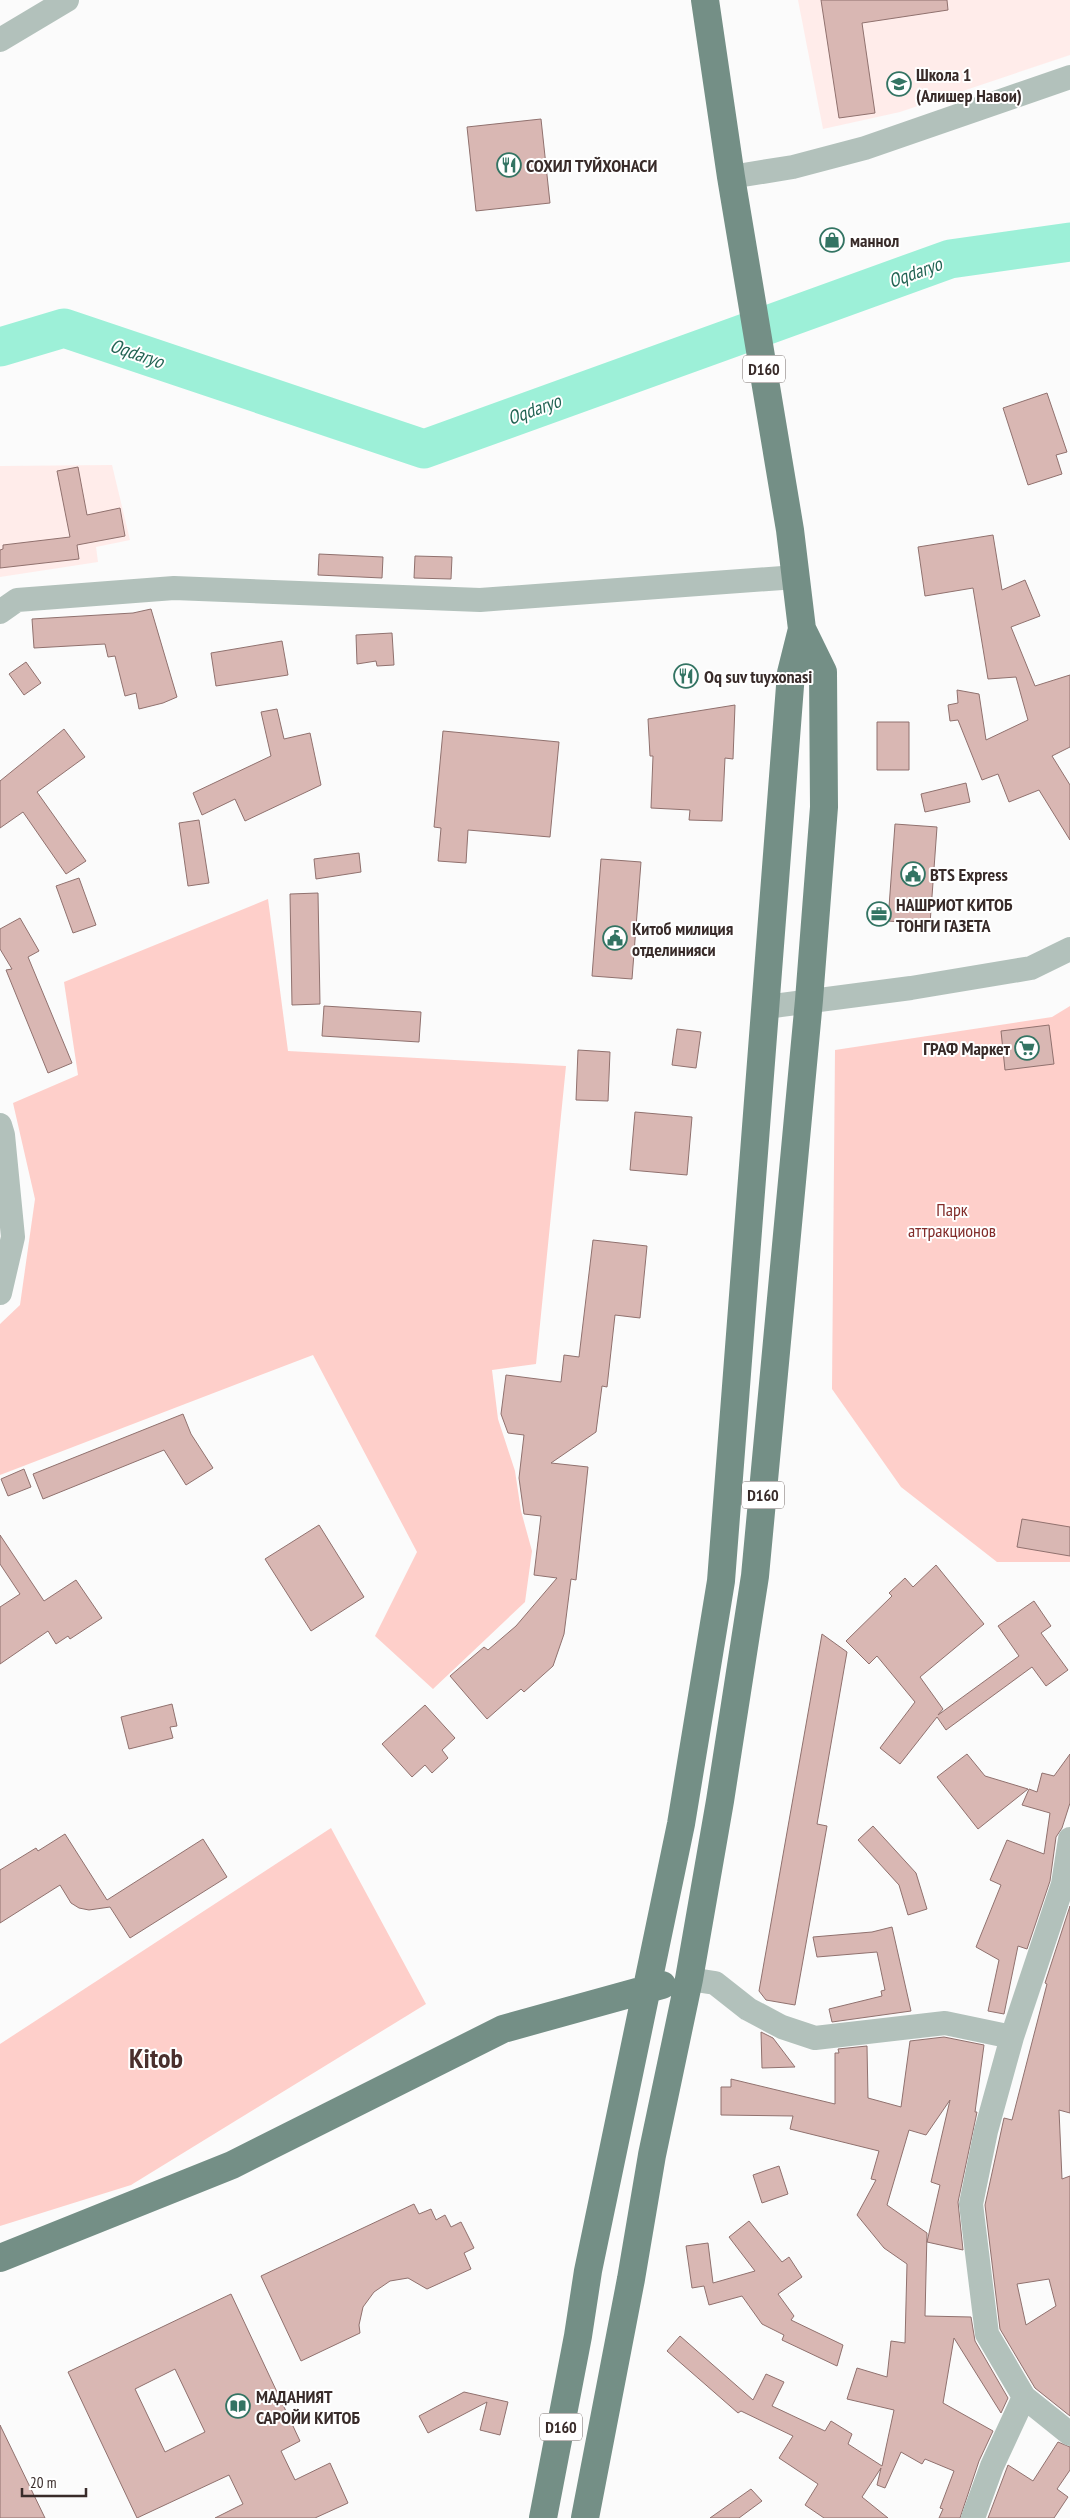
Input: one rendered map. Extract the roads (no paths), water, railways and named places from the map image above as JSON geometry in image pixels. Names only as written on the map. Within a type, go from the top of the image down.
[{"type":"main road","name":"D160","points":[[584,2518],[631,2279],[652,2155],[689,1979],[720,1801],[755,1576],[809,1000],[824,807],[823,672],[802,629],[790,530],[731,177],[705,0]]},
{"type":"main road","name":"D160","points":[[543,2518],[578,2336],[588,2271],[681,1824],[721,1581],[791,674],[802,629]]},
{"type":"main road","points":[[0,2258],[232,2165],[503,2029],[646,1988],[689,1979]]},
{"type":"street","points":[[0,40],[68,0]]},
{"type":"street","points":[[731,177],[793,167],[865,148],[1070,77]]},
{"type":"street","points":[[0,612],[17,600],[174,588],[480,600],[796,577]]},
{"type":"street","points":[[766,1007],[911,988],[1031,968],[1070,949]]},
{"type":"street","points":[[0,1125],[3,1135],[13,1237],[0,1293]]},
{"type":"street","points":[[1070,1839],[1063,1884],[1012,2037],[986,2132],[971,2204],[988,2334],[1024,2397],[1070,2434]]},
{"type":"street","points":[[689,1979],[715,1983],[757,2013],[782,2027],[815,2038],[945,2023],[1012,2037]]},
{"type":"street","points":[[973,2518],[992,2466],[1024,2397]]},
{"type":"waterway","name":"Oqdaryo","points":[[0,347],[64,328],[424,449],[950,259],[1070,242]]},
{"type":"place","name":"Школа 1 (Алишер Навои)","points":[[899,84]]},
{"type":"place","name":"СОХИЛ ТУЙХОНАСИ","points":[[509,165]]},
{"type":"place","name":"маннол","points":[[832,240]]},
{"type":"place","name":"Oq suv tuyxonasi","points":[[686,676]]},
{"type":"place","name":"BTS Express","points":[[913,874]]},
{"type":"place","name":"НАШРИОТ КИТОБ ТОНГИ ГАЗЕТА","points":[[879,914]]},
{"type":"place","name":"Китоб милиция отделинияси","points":[[615,938]]},
{"type":"place","name":"ГРАФ Маркет","points":[[1027,1048]]},
{"type":"place","name":"МАДАНИЯТ САРОЙИ КИТОБ","points":[[238,2406]]},
{"type":"district","name":"Kitob","points":[[156,2057]]},
{"type":"park label","name":"Парк аттракционов","points":[[952,1219]]}]
